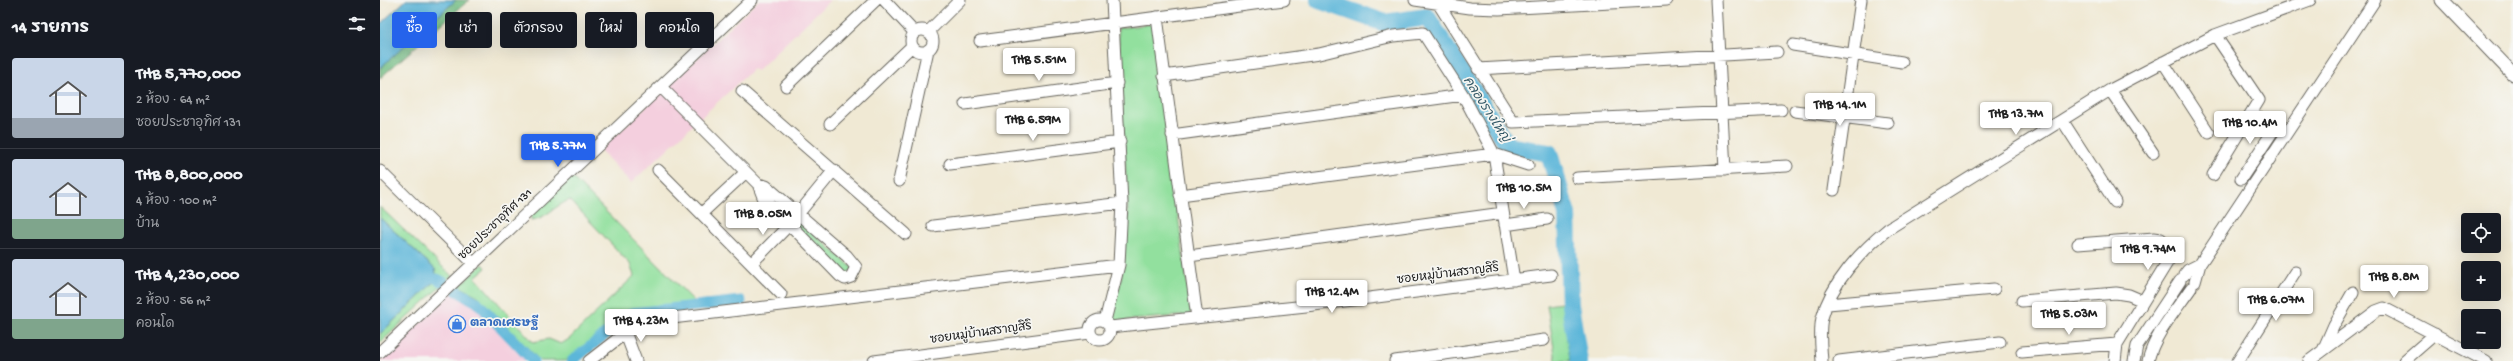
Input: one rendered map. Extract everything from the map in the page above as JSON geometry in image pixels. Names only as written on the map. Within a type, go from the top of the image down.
[{"type":"street","name":"ซอยประชาอุทิศ 131","points":[[380,352],[752,0]]},
{"type":"street","points":[[786,86],[876,0]]},
{"type":"street","points":[[884,0],[914,33]]},
{"type":"street","points":[[928,32],[960,0]]},
{"type":"street","points":[[1108,324],[1119,265],[1122,203],[1112,0]]},
{"type":"street","points":[[980,41],[1284,0]]},
{"type":"street","points":[[1416,0],[1470,8],[1499,9],[1667,0]]},
{"type":"street","points":[[1716,0],[1726,170]]},
{"type":"street","points":[[1834,190],[1861,0]]},
{"type":"street","points":[[1822,361],[1822,317],[1836,287],[1871,243],[1888,229],[2110,90],[2215,35],[2310,0]]},
{"type":"street","points":[[2148,361],[2150,352],[2161,332],[2193,285],[2200,264],[2375,0]]},
{"type":"street","points":[[2442,0],[2513,74]]},
{"type":"street","points":[[1438,3],[1478,69],[1513,122],[1781,110]]},
{"type":"street","points":[[1157,17],[1196,318]]},
{"type":"street","points":[[899,181],[928,50],[933,41],[928,32],[921,30],[914,33],[911,39],[912,46],[921,52],[928,50]]},
{"type":"street","points":[[1164,76],[1319,54],[1421,32],[1430,40],[1463,95],[1494,154],[1514,280]]},
{"type":"street","points":[[2213,175],[2259,100],[2215,35]]},
{"type":"street","points":[[1793,45],[1902,62]]},
{"type":"street","points":[[830,124],[912,46]]},
{"type":"street","points":[[1478,69],[1777,52]]},
{"type":"street","points":[[2163,62],[2209,133]]},
{"type":"street","points":[[965,104],[1117,82]]},
{"type":"street","points":[[661,87],[758,184],[763,197],[840,276],[844,279],[852,277],[856,270],[856,265],[766,186],[758,184]]},
{"type":"street","points":[[2110,90],[2153,153]]},
{"type":"street","points":[[742,91],[906,234]]},
{"type":"street","points":[[1172,135],[1463,95]]},
{"type":"street","points":[[1794,111],[1844,115],[1888,123]]},
{"type":"street","points":[[2241,179],[2275,128],[2252,112]]},
{"type":"street","points":[[2062,120],[2115,202]]},
{"type":"street","points":[[950,164],[1120,142]]},
{"type":"street","points":[[1180,195],[1494,154],[1528,165]]},
{"type":"street","points":[[1577,178],[1787,166]]},
{"type":"street","points":[[658,170],[752,263],[781,294]]},
{"type":"street","points":[[752,263],[790,224],[797,213],[834,170]]},
{"type":"street","points":[[380,171],[474,264]]},
{"type":"street","points":[[702,213],[746,172]]},
{"type":"street","points":[[933,226],[1122,203]]},
{"type":"street","points":[[1189,256],[1503,213]]},
{"type":"street","points":[[1505,224],[1547,219]]},
{"type":"street","points":[[2078,244],[2154,238],[2166,243],[2170,255],[2168,261],[2117,344],[2115,361]]},
{"type":"street","points":[[2134,361],[2137,346],[2150,325],[2188,270],[2200,264]]},
{"type":"street","points":[[589,361],[625,332],[647,321],[1119,265]]},
{"type":"street","points":[[2238,361],[2295,272]]},
{"type":"street","name":"ซอยหมู่บ้านสราญสิริ","points":[[1090,332],[1094,322],[1108,324],[1196,318],[1551,275]]},
{"type":"street","points":[[1828,304],[1994,289]]},
{"type":"street","points":[[2322,351],[2334,325],[2354,292]]},
{"type":"street","points":[[2022,300],[2116,293],[2129,295],[2143,301]]},
{"type":"street","points":[[2309,361],[2376,310],[2384,308],[2486,361]]},
{"type":"street","name":"ซอยหมู่บ้านสราญสิริ","points":[[1090,332],[1095,339],[1103,340],[1109,335],[1108,324]]},
{"type":"street","points":[[2150,325],[2161,332]]},
{"type":"street","points":[[625,332],[636,361]]},
{"type":"street","name":"ซอยหมู่บ้านสราญสิริ","points":[[874,361],[1090,332]]},
{"type":"street","points":[[2404,361],[2435,334]]},
{"type":"street","points":[[1395,361],[1544,340]]},
{"type":"street","points":[[1839,361],[2000,342]]},
{"type":"street","points":[[2022,352],[2117,344]]},
{"type":"shaded area","points":[[759,0],[830,0],[757,71],[753,69],[631,183],[600,150],[708,48],[714,48],[714,42]]},
{"type":"shaded area","name":"ตลาดเศรษฐี","points":[[459,286],[529,361],[380,361]]},
{"type":"green space","points":[[456,0],[469,0],[455,12],[445,12],[445,21],[437,28],[437,17]]},
{"type":"green space","points":[[1152,24],[1191,311],[1190,315],[1117,321],[1112,316],[1121,279],[1128,215],[1118,28]]},
{"type":"green space","points":[[402,48],[414,48],[380,78],[380,68]]},
{"type":"green space","points":[[572,177],[696,303],[634,310],[565,361],[540,361],[478,296],[459,286],[483,264],[486,268],[475,277],[533,342],[549,339],[561,344],[569,339],[634,276],[630,264],[570,200],[546,215],[531,220],[532,213]]},
{"type":"green space","points":[[380,207],[452,276],[380,343],[380,334],[437,279],[435,269],[380,218]]},
{"type":"green space","points":[[800,222],[854,269],[844,275],[796,226]]},
{"type":"green space","points":[[1562,303],[1570,361],[1556,361],[1547,305]]},
{"type":"water","points":[[406,0],[456,0],[437,17],[437,12],[393,12]]},
{"type":"water","points":[[392,13],[392,48],[402,48],[380,68],[380,24]]},
{"type":"water","points":[[380,218],[435,269],[437,279],[380,334]]},
{"type":"waterway","name":"คลองรางใหญ่","points":[[1319,0],[1385,23],[1427,17],[1508,146],[1549,153],[1567,214],[1570,305],[1579,361]]},
{"type":"waterway","points":[[437,279],[443,282]]},
{"type":"waterway","points":[[457,291],[477,302],[533,361]]},
{"type":"waterway","points":[[572,361],[632,313],[741,301]]},
{"type":"place","name":"ตลาดเศรษฐี","points":[[457,324]]}]
